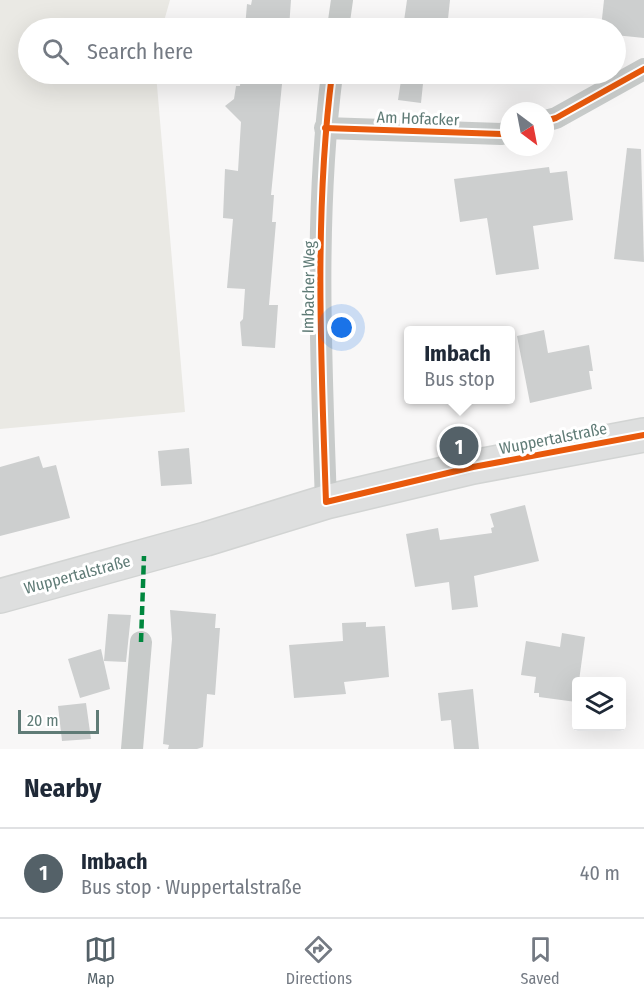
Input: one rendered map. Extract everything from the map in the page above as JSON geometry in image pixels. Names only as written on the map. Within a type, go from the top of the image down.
[{"type":"main road","name":"Wuppertalstraße","points":[[0,596],[206,539],[326,502],[473,467],[644,435]]},
{"type":"street","points":[[626,79],[644,69]]},
{"type":"street","name":"Imbacher Weg","points":[[326,502],[320,310],[325,128],[331,84]]},
{"type":"street","points":[[554,119],[617,84]]},
{"type":"street","name":"Am Hofacker","points":[[325,128],[500,134]]},
{"type":"street","points":[[132,749],[141,642]]},
{"type":"shaded area","points":[[0,0],[170,0],[165,18],[18,18],[18,84],[157,84],[185,412],[0,429]]},
{"type":"building","points":[[252,0],[291,0],[290,18],[246,18],[247,4],[251,5]]},
{"type":"building","points":[[407,0],[450,0],[448,18],[404,18]]},
{"type":"building","points":[[604,0],[644,0],[644,38],[626,36],[626,18],[602,18]]},
{"type":"building","points":[[240,84],[282,84],[271,195],[274,195],[272,222],[276,222],[269,305],[278,305],[275,348],[242,346],[240,322],[243,319],[245,289],[227,288],[233,219],[223,218],[225,169],[238,171],[241,122],[225,106],[234,99],[236,86]]},
{"type":"building","points":[[400,84],[423,84],[421,103],[398,100]]},
{"type":"building","points":[[627,148],[641,149],[644,262],[614,259]]},
{"type":"building","points":[[549,167],[550,173],[567,171],[573,220],[533,226],[539,269],[496,275],[487,218],[460,222],[454,179]]},
{"type":"building","points":[[544,330],[548,353],[589,345],[593,371],[589,371],[592,389],[530,403],[517,336]]},
{"type":"building","points":[[189,448],[192,484],[161,486],[158,451]]},
{"type":"building","points":[[39,456],[43,468],[56,465],[70,518],[0,536],[0,467]]},
{"type":"building","points":[[525,505],[539,561],[474,576],[478,607],[452,610],[449,582],[415,587],[406,534],[438,528],[440,540],[492,533],[491,528],[494,527],[490,514]]},
{"type":"building","points":[[170,610],[216,614],[215,628],[220,628],[215,695],[207,694],[203,747],[197,749],[168,749],[169,745],[163,744],[172,639]]},
{"type":"building","points":[[108,614],[131,615],[126,662],[104,661]]},
{"type":"building","points":[[366,622],[366,627],[385,626],[389,677],[344,682],[346,694],[294,698],[289,645],[343,641],[342,623]]},
{"type":"building","points":[[562,633],[585,637],[580,677],[572,677],[572,701],[539,697],[539,693],[534,693],[536,677],[521,675],[526,641],[560,647]]},
{"type":"building","points":[[101,649],[110,689],[80,698],[68,659]]},
{"type":"building","points":[[473,689],[479,749],[454,749],[451,720],[441,721],[438,693]]},
{"type":"building","points":[[86,703],[91,739],[62,741],[58,706]]},
{"type":"marked path","points":[[141,642],[144,556]]},
{"type":"cycle path","points":[[626,79],[644,69]]},
{"type":"cycle path","points":[[331,84],[323,180],[320,287],[326,502],[473,467],[644,435]]},
{"type":"cycle path","points":[[554,119],[617,84]]},
{"type":"cycle path","points":[[325,128],[500,134]]},
{"type":"place","name":"Imbach","points":[[459,446]]}]
